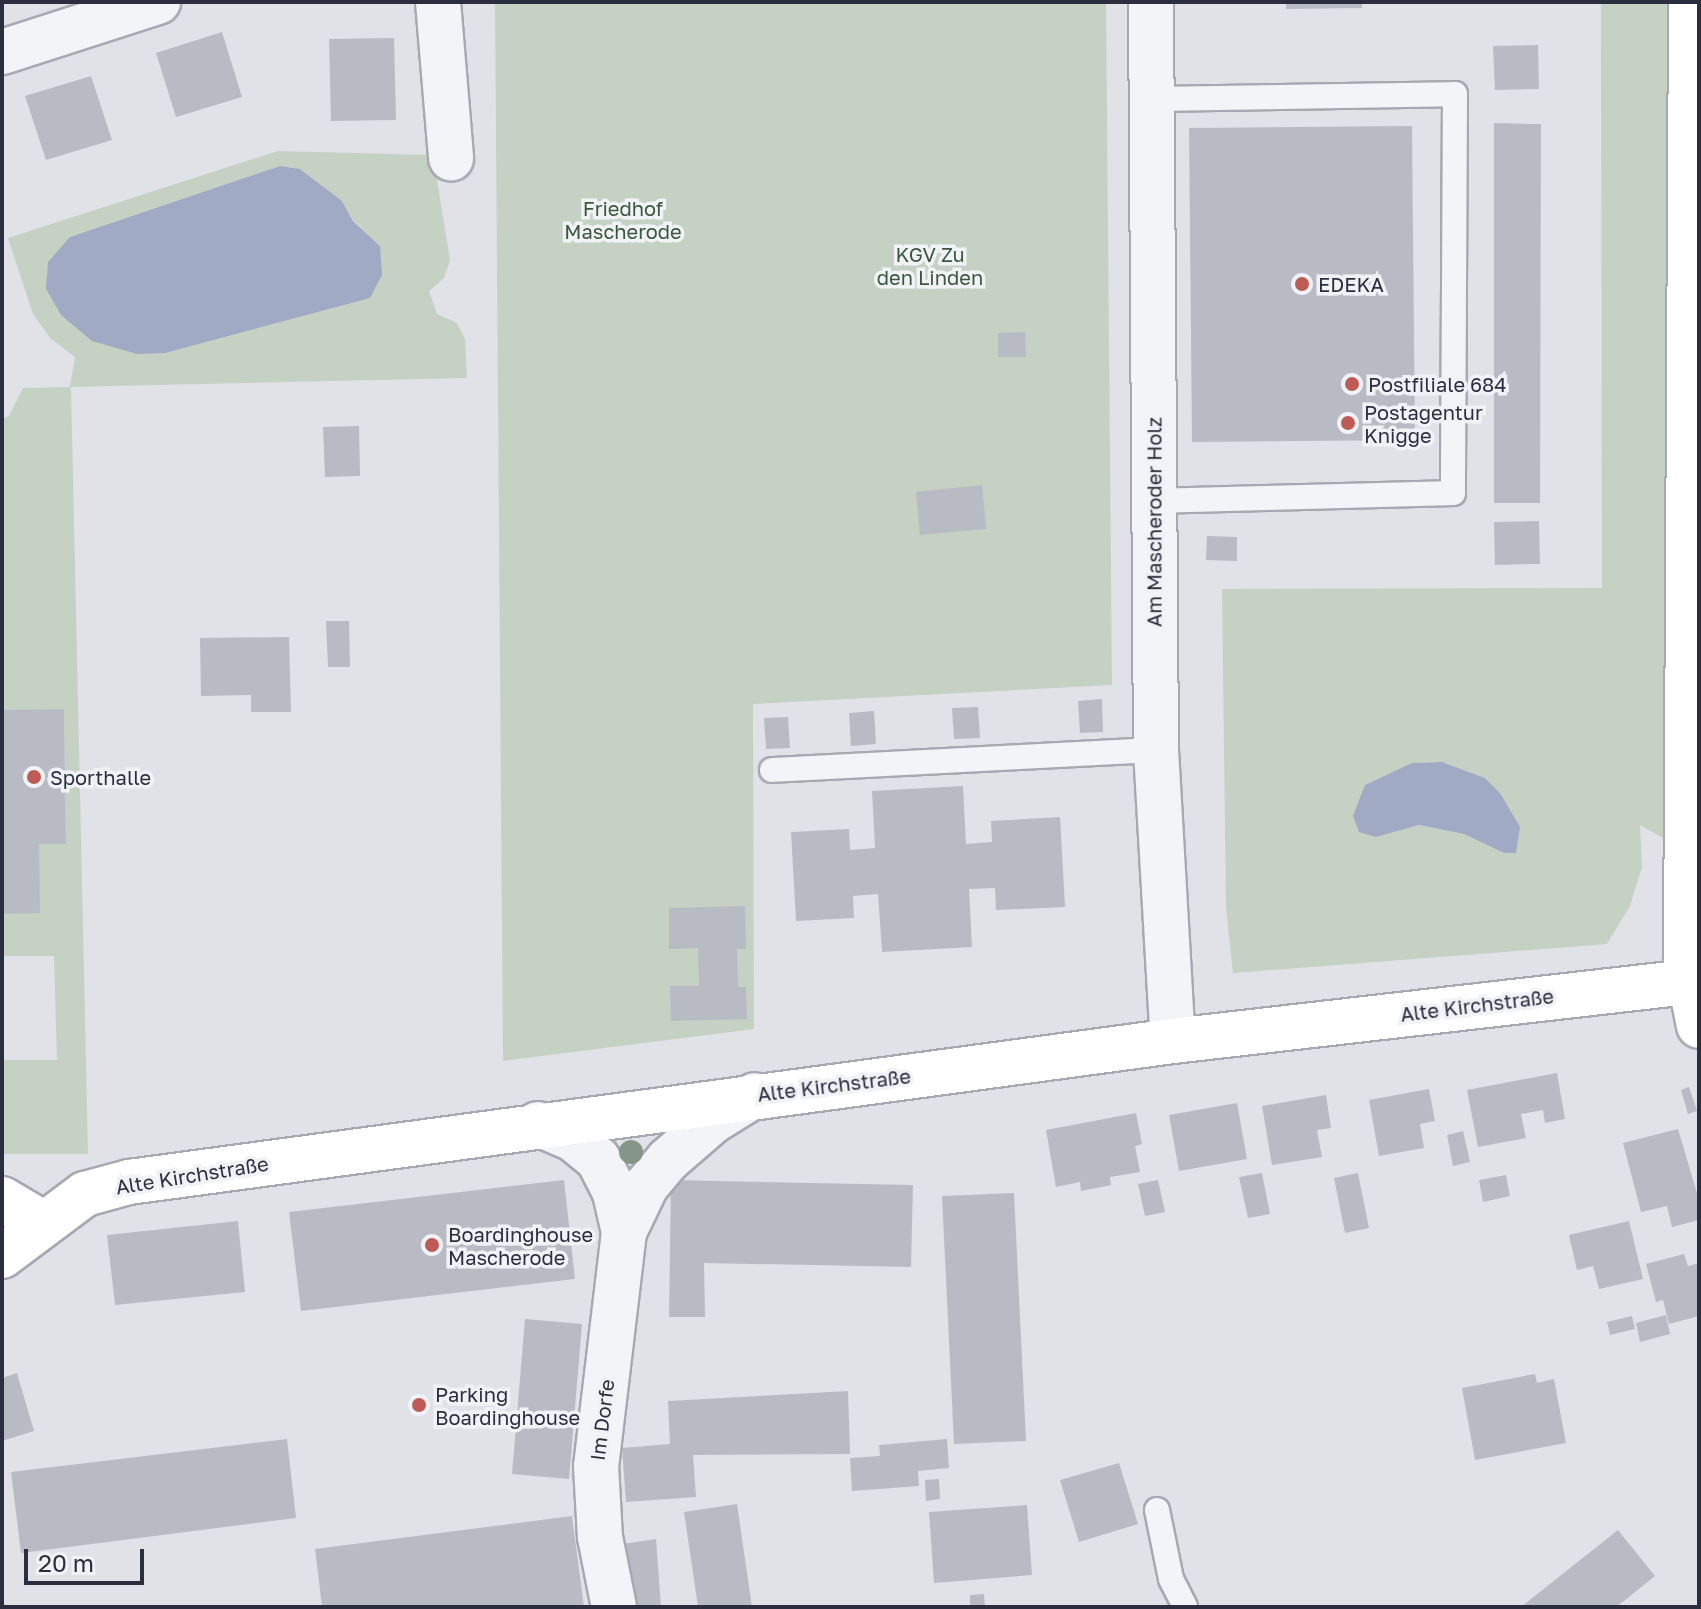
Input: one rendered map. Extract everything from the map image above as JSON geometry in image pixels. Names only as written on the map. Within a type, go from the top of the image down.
[{"type":"main road","points":[[1691,2],[1694,982],[1699,1026]]},
{"type":"main road","name":"Alte Kirchstraße","points":[[2,1256],[41,1222],[85,1194],[129,1182],[538,1124],[1173,1041],[1694,982]]},
{"type":"main road","points":[[2,1199],[41,1222]]},
{"type":"street","points":[[2,52],[158,2]]},
{"type":"street","points":[[438,2],[451,158]]},
{"type":"street","name":"Am Mascheroder Holz","points":[[1151,2],[1156,750],[1173,1041]]},
{"type":"street","name":"Im Dorfe","points":[[614,1607],[600,1537],[596,1466],[624,1232],[646,1186],[669,1159],[713,1121],[755,1095]]},
{"type":"street","name":"Im Dorfe","points":[[538,1124],[573,1139],[598,1159],[615,1193],[624,1232]]},
{"type":"lane","points":[[1152,99],[1455,94],[1453,493],[1154,501]]},
{"type":"lane","points":[[772,770],[1156,750]]},
{"type":"lane","points":[[1157,1510],[1171,1579],[1185,1607]]},
{"type":"green space","points":[[495,2],[1106,2],[1112,685],[753,704],[754,1029],[503,1061]]},
{"type":"green space","points":[[1601,2],[1691,2],[1686,851],[1640,825],[1642,867],[1630,906],[1607,944],[1233,973],[1226,908],[1222,589],[1602,588]],"holes":[[[1442,762],[1485,778],[1500,793],[1504,853],[1464,834],[1419,825],[1376,837],[1412,763]]]},
{"type":"green space","points":[[278,151],[433,155],[450,260],[444,278],[429,291],[437,314],[457,323],[465,339],[467,378],[71,387],[88,1154],[2,1154],[2,1060],[57,1060],[54,956],[2,956],[2,914],[39,844],[66,843],[64,710],[2,710],[2,419],[9,416],[23,388],[70,387],[75,357],[51,339],[33,314],[8,238]],"holes":[[[280,166],[300,169],[342,201],[353,220],[380,246],[70,237]]]},
{"type":"water","points":[[280,166],[300,169],[342,201],[353,221],[380,246],[382,275],[370,298],[165,353],[137,354],[92,341],[61,315],[46,289],[48,262],[70,237]]},
{"type":"water","points":[[1442,762],[1485,778],[1500,793],[1520,827],[1516,853],[1504,853],[1464,834],[1419,825],[1376,837],[1359,832],[1353,816],[1365,785],[1412,763]]},
{"type":"building","points":[[1286,2],[1362,2],[1362,8],[1286,9]]},
{"type":"building","points":[[222,32],[242,97],[176,117],[156,53]]},
{"type":"building","points":[[394,38],[396,120],[331,121],[329,39]]},
{"type":"building","points":[[1538,45],[1539,89],[1495,90],[1493,46]]},
{"type":"building","points":[[91,76],[112,140],[46,160],[25,96]]},
{"type":"building","points":[[1494,123],[1541,124],[1540,503],[1494,503]]},
{"type":"building","name":"EDEKA","points":[[1412,126],[1415,440],[1192,442],[1189,128]]},
{"type":"building","points":[[1025,332],[1026,357],[998,357],[998,333]]},
{"type":"building","points":[[359,426],[360,476],[325,477],[323,427]]},
{"type":"building","points":[[982,485],[986,529],[920,535],[916,492]]},
{"type":"building","points":[[1539,521],[1540,564],[1495,565],[1494,522]]},
{"type":"building","points":[[1207,536],[1237,537],[1237,561],[1206,560]]},
{"type":"building","points":[[326,621],[349,621],[350,667],[328,667]]},
{"type":"building","points":[[289,637],[291,712],[251,712],[251,695],[201,696],[200,638]]},
{"type":"building","points":[[1102,699],[1103,732],[1080,733],[1078,701]]},
{"type":"building","points":[[978,707],[980,738],[954,739],[952,708]]},
{"type":"building","name":"Sporthalle","points":[[64,709],[66,844],[39,844],[40,913],[2,914],[2,710]]},
{"type":"building","points":[[874,711],[876,744],[851,746],[849,713]]},
{"type":"building","points":[[788,717],[790,748],[766,749],[764,718]]},
{"type":"building","points":[[963,786],[966,844],[992,842],[991,821],[1060,817],[1065,907],[996,910],[995,888],[969,889],[972,947],[882,952],[878,894],[853,896],[854,918],[796,921],[791,832],[849,829],[850,850],[875,848],[872,791]]},
{"type":"building","points":[[745,906],[746,949],[737,949],[738,987],[746,987],[747,1019],[671,1021],[670,986],[699,986],[698,948],[669,949],[669,908]]},
{"type":"building","points":[[1557,1073],[1565,1119],[1545,1123],[1543,1110],[1521,1114],[1526,1138],[1478,1147],[1467,1090]]},
{"type":"building","points":[[1689,1087],[1697,1111],[1688,1114],[1681,1090]]},
{"type":"building","points":[[1429,1089],[1435,1121],[1420,1124],[1424,1148],[1379,1156],[1369,1100]]},
{"type":"building","points":[[1326,1095],[1331,1128],[1317,1130],[1322,1157],[1272,1165],[1262,1106]]},
{"type":"building","points":[[1237,1103],[1247,1159],[1179,1171],[1169,1115]]},
{"type":"building","points":[[1136,1113],[1142,1144],[1135,1146],[1140,1172],[1110,1177],[1111,1185],[1081,1191],[1080,1182],[1056,1187],[1046,1130]]},
{"type":"building","points":[[1678,1129],[1699,1200],[1699,1220],[1672,1227],[1667,1206],[1641,1212],[1623,1143]]},
{"type":"building","points":[[1463,1131],[1470,1162],[1453,1166],[1447,1135]]},
{"type":"building","points":[[1262,1173],[1270,1214],[1248,1218],[1239,1177]]},
{"type":"building","points":[[1358,1173],[1369,1228],[1345,1233],[1334,1178]]},
{"type":"building","points":[[1506,1175],[1510,1196],[1483,1202],[1479,1180]]},
{"type":"building","name":"Boardinghouse Mascherode","points":[[564,1180],[575,1279],[301,1311],[289,1212]]},
{"type":"building","points":[[671,1180],[913,1185],[911,1267],[704,1263],[705,1317],[669,1317]]},
{"type":"building","points":[[1158,1180],[1165,1212],[1145,1216],[1138,1184]]},
{"type":"building","points":[[1014,1193],[1026,1441],[954,1444],[942,1196]]},
{"type":"building","points":[[238,1221],[245,1292],[115,1305],[107,1235]]},
{"type":"building","points":[[1629,1221],[1643,1279],[1599,1289],[1593,1266],[1577,1270],[1569,1235]]},
{"type":"building","points":[[1684,1254],[1688,1266],[1699,1263],[1699,1316],[1669,1324],[1663,1300],[1656,1302],[1646,1264]]},
{"type":"building","points":[[1666,1315],[1670,1334],[1640,1342],[1636,1323]]},
{"type":"building","points":[[1632,1316],[1635,1329],[1610,1335],[1607,1322]]},
{"type":"building","points":[[525,1319],[582,1324],[569,1479],[512,1474]]},
{"type":"building","points":[[17,1373],[34,1431],[2,1441],[2,1378]]},
{"type":"building","points":[[1535,1374],[1537,1383],[1554,1379],[1566,1443],[1475,1460],[1462,1388]]},
{"type":"building","points":[[848,1391],[850,1454],[693,1455],[696,1497],[626,1502],[622,1448],[670,1444],[668,1401]]},
{"type":"building","points":[[287,1439],[296,1518],[21,1553],[11,1472]]},
{"type":"building","points":[[947,1439],[949,1468],[918,1471],[919,1486],[852,1491],[850,1458],[880,1456],[879,1445]]},
{"type":"building","points":[[1119,1463],[1138,1524],[1079,1542],[1060,1480]]},
{"type":"building","points":[[939,1479],[940,1499],[926,1501],[925,1480]]},
{"type":"building","points":[[737,1504],[752,1607],[698,1607],[684,1512]]},
{"type":"building","points":[[1027,1505],[1032,1575],[934,1583],[929,1512]]},
{"type":"building","points":[[572,1516],[584,1607],[322,1607],[315,1549]]},
{"type":"building","points":[[1618,1530],[1655,1576],[1624,1601],[1616,1607],[1521,1607]]},
{"type":"building","points":[[656,1539],[661,1607],[638,1607],[623,1544]]},
{"type":"building","points":[[984,1594],[985,1607],[970,1607],[970,1595]]},
{"type":"place","name":"EDEKA","points":[[1302,284]]},
{"type":"place","name":"Postfiliale 684","points":[[1352,384]]},
{"type":"place","name":"Postagentur Knigge","points":[[1348,423]]},
{"type":"place","name":"Sporthalle","points":[[34,777]]},
{"type":"place","name":"Boardinghouse Mascherode","points":[[432,1245]]},
{"type":"place","name":"Parking Boardinghouse","points":[[419,1405]]},
{"type":"park label","name":"Friedhof Mascherode","points":[[623,220]]},
{"type":"park label","name":"KGV Zu den Linden","points":[[930,266]]}]
